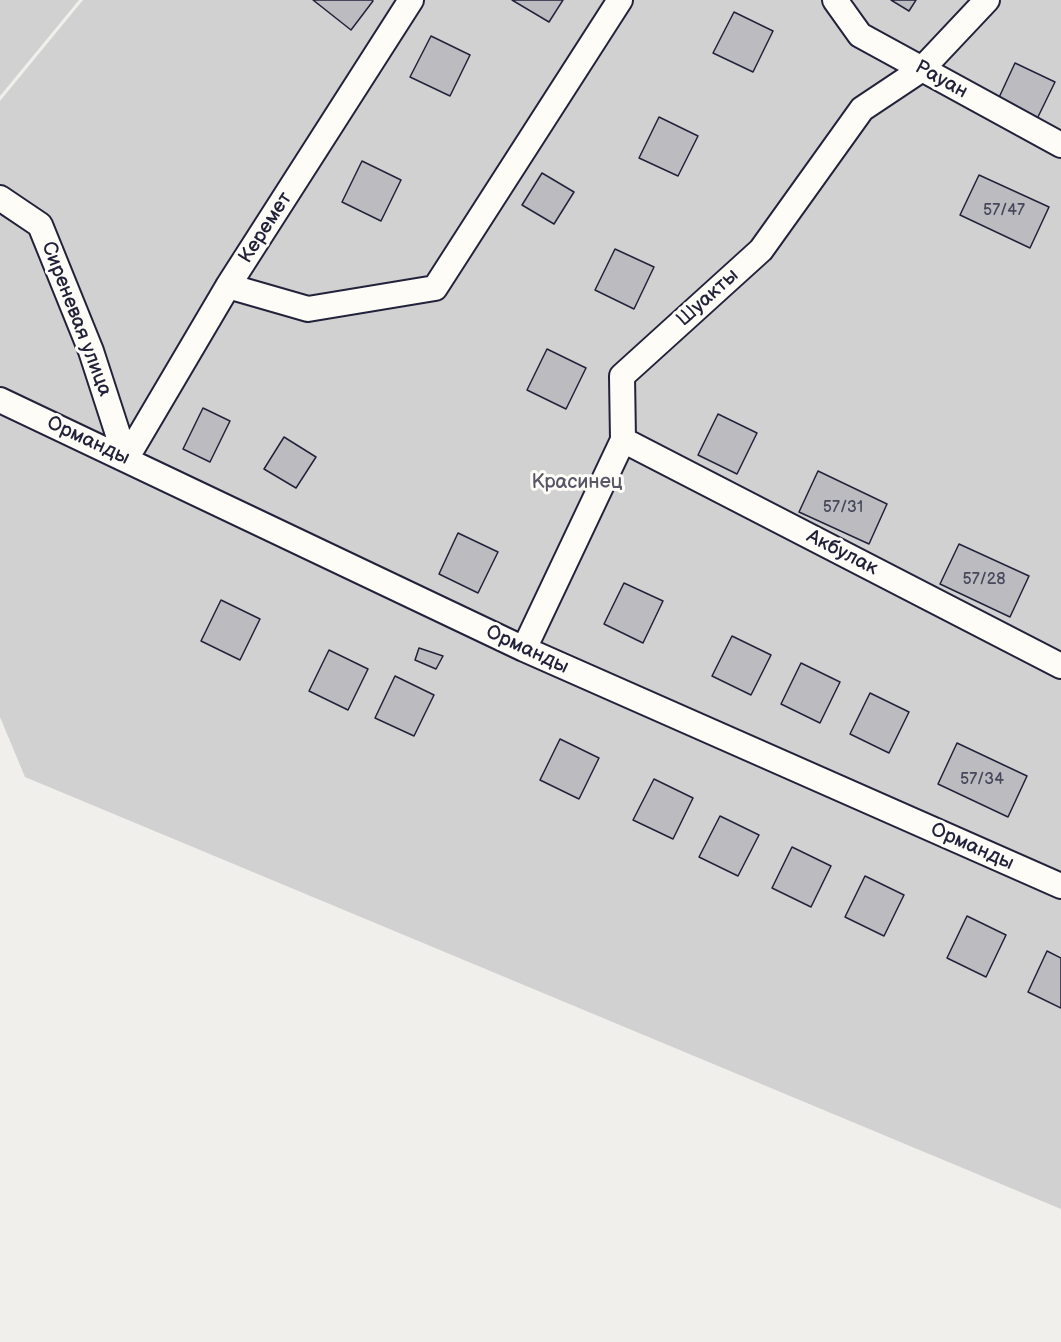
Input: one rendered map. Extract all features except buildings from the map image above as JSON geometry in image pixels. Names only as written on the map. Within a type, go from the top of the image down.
[{"type":"street","name":"Керемет","points":[[126,459],[228,286],[411,0]]},
{"type":"street","points":[[228,286],[308,309],[435,288],[620,0]]},
{"type":"street","name":"Рауан","points":[[835,0],[860,35],[1061,145]]},
{"type":"street","name":"Шуакты","points":[[524,650],[623,440],[622,376],[761,250],[862,109],[922,69],[987,0]]},
{"type":"street","name":"Сиреневая улица","points":[[0,198],[40,225],[91,351],[126,459]]},
{"type":"street","name":"Орманды","points":[[0,400],[524,650],[1061,886]]},
{"type":"street","name":"Акбулак","points":[[623,440],[1061,666]]},
{"type":"green space","points":[[0,0],[79,0],[0,96]]},
{"type":"green space","name":"Красинец","points":[[83,0],[1061,0],[1061,1209],[25,777],[0,717],[0,101]]}]
